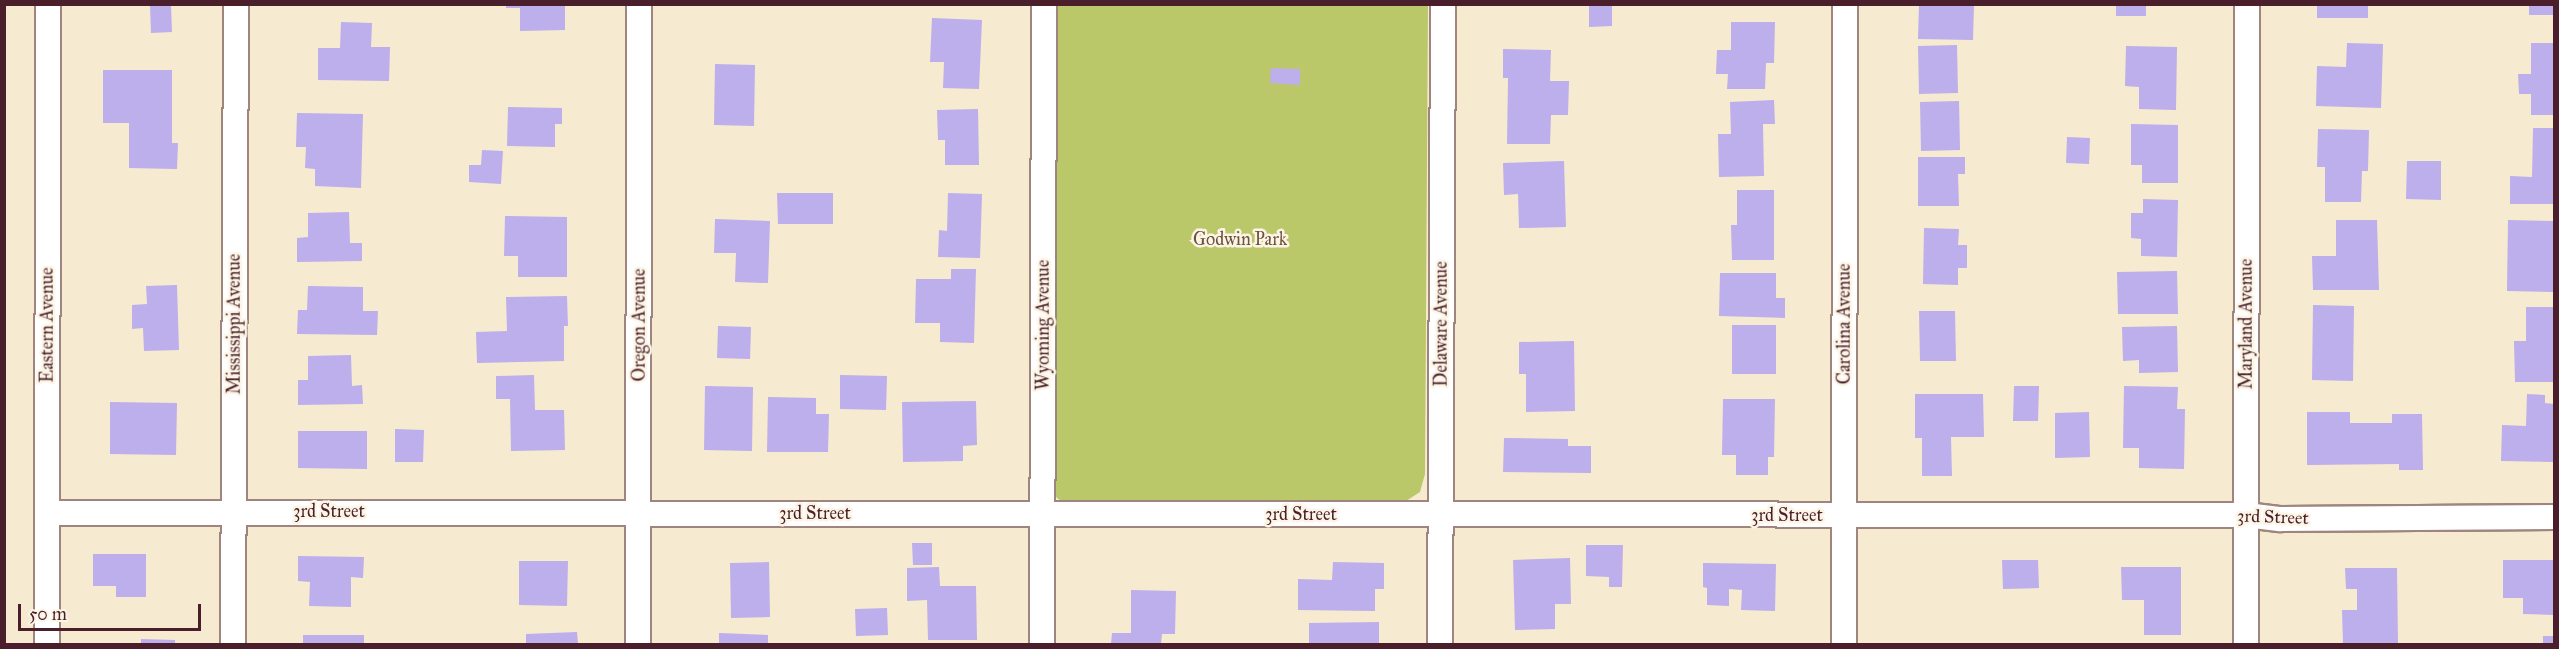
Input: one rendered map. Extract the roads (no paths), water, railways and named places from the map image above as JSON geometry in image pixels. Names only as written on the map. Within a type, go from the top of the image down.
[{"type":"street","name":"Eastern Avenue","points":[[47,645],[48,4]]},
{"type":"street","name":"Mississippi Avenue","points":[[234,645],[236,4]]},
{"type":"street","name":"Oregon Avenue","points":[[638,645],[639,4]]},
{"type":"street","name":"Wyoming Avenue","points":[[1042,645],[1044,4]]},
{"type":"street","name":"Delaware Avenue","points":[[1440,645],[1443,4]]},
{"type":"street","name":"Carolina Avenue","points":[[1844,645],[1845,4]]},
{"type":"street","name":"Maryland Avenue","points":[[2246,645],[2247,4]]},
{"type":"street","name":"3rd Street","points":[[47,513],[233,511],[2246,514],[2281,519],[2554,517]]},
{"type":"park label","name":"Godwin Park","points":[[1240,239]]}]
